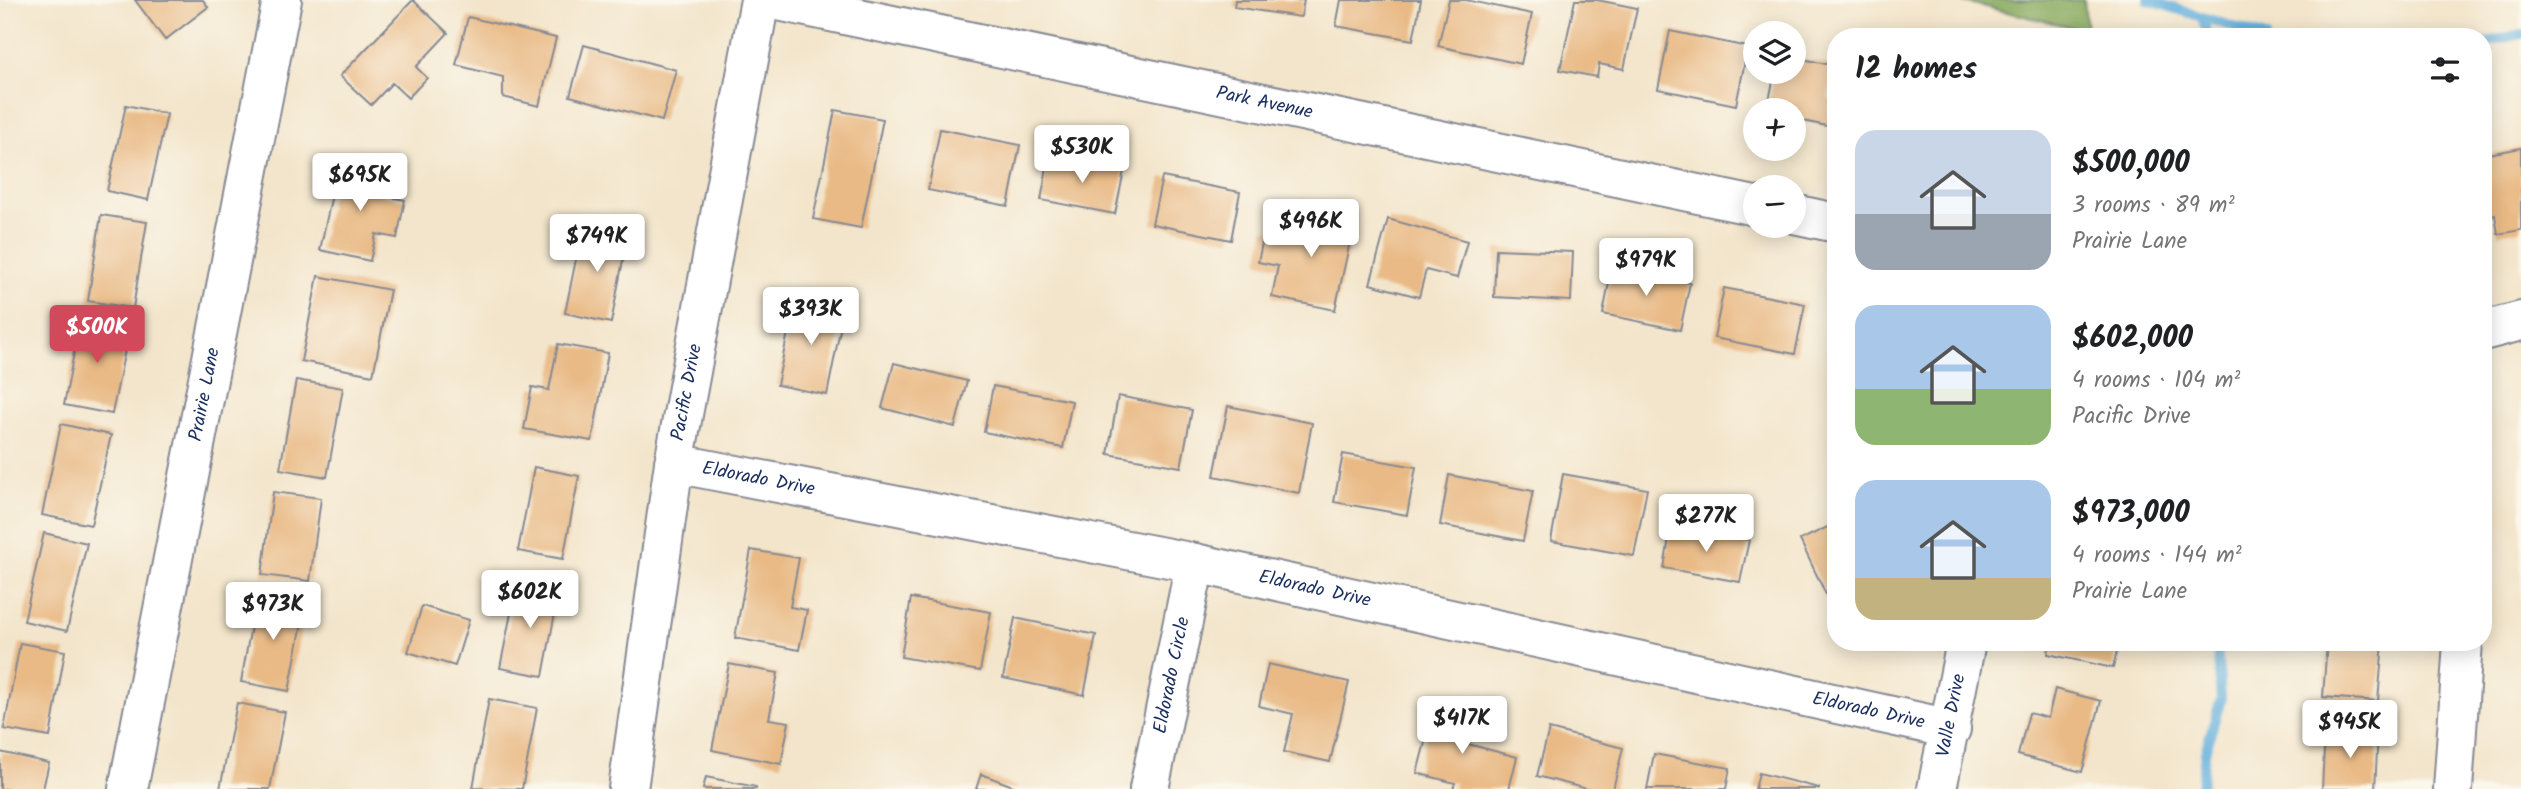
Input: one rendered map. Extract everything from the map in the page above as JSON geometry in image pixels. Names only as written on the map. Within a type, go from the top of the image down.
[{"type":"street","name":"Prairie Lane","points":[[128,789],[282,0]]},
{"type":"street","name":"Pacific Drive","points":[[628,789],[674,463],[760,0]]},
{"type":"street","name":"Park Avenue","points":[[773,0],[1743,203]]},
{"type":"street","points":[[1806,217],[1827,221]]},
{"type":"street","points":[[2492,329],[2521,321]]},
{"type":"street","name":"Eldorado Drive","points":[[674,463],[1195,564],[1951,729]]},
{"type":"street","name":"Eldorado Circle","points":[[1149,789],[1195,564]]},
{"type":"street","name":"Valle Drive","points":[[1937,789],[1964,651]]},
{"type":"street","points":[[2453,789],[2462,651]]},
{"type":"green space","points":[[1956,0],[2084,0],[2087,28],[2074,28]]},
{"type":"building","points":[[135,0],[203,0],[208,7],[165,40]]},
{"type":"building","points":[[413,0],[448,33],[416,67],[427,78],[408,98],[392,83],[371,105],[340,76]]},
{"type":"building","points":[[1235,0],[1304,0],[1301,17],[1234,7]]},
{"type":"building","points":[[1341,0],[1421,0],[1413,40],[1336,26]]},
{"type":"building","points":[[1449,0],[1466,0],[1532,14],[1521,64],[1438,46]]},
{"type":"building","points":[[1575,0],[1597,0],[1637,8],[1624,69],[1599,64],[1597,77],[1560,70]]},
{"type":"building","points":[[468,17],[556,38],[539,106],[503,97],[503,77],[456,65]]},
{"type":"building","points":[[1670,31],[1743,46],[1743,71],[1736,105],[1658,89]]},
{"type":"building","points":[[584,45],[676,70],[662,121],[570,96]]},
{"type":"building","points":[[1806,60],[1827,64],[1827,126],[1806,122],[1806,98],[1770,98],[1772,84],[1806,84]]},
{"type":"building","points":[[126,105],[167,114],[148,200],[107,191]]},
{"type":"building","points":[[835,110],[883,119],[861,228],[813,219]]},
{"type":"building","points":[[940,129],[1020,145],[1008,206],[928,190]]},
{"type":"building","points":[[2521,148],[2521,230],[2498,234],[2495,215],[2492,216],[2492,153]]},
{"type":"building","points":[[1049,156],[1124,171],[1115,214],[1041,200]]},
{"type":"building","points":[[339,162],[385,172],[380,195],[405,200],[397,238],[376,234],[370,261],[320,250]]},
{"type":"building","points":[[1162,177],[1240,192],[1231,240],[1152,224]]},
{"type":"building","points":[[1316,205],[1356,214],[1335,310],[1272,297],[1278,266],[1258,262],[1265,229],[1309,239]]},
{"type":"building","points":[[101,215],[147,222],[133,308],[88,301]]},
{"type":"building","points":[[1388,219],[1467,241],[1457,278],[1426,270],[1419,297],[1370,284]]},
{"type":"building","points":[[583,225],[628,234],[611,323],[565,313]]},
{"type":"building","points":[[1496,249],[1573,252],[1571,301],[1494,297]]},
{"type":"building","points":[[1612,267],[1690,283],[1680,330],[1603,314]]},
{"type":"building","points":[[318,276],[390,290],[373,375],[301,361]]},
{"type":"building","points":[[1724,288],[1805,304],[1795,354],[1714,338]]},
{"type":"building","points":[[795,299],[844,310],[827,395],[777,385]]},
{"type":"building","points":[[81,316],[130,325],[112,414],[64,405]]},
{"type":"building","points":[[558,344],[608,353],[592,441],[524,429],[532,387],[549,390]]},
{"type":"building","points":[[894,363],[967,381],[955,427],[882,408]]},
{"type":"building","points":[[296,380],[343,388],[327,477],[280,469]]},
{"type":"building","points":[[993,386],[1072,401],[1063,448],[984,432]]},
{"type":"building","points":[[1118,396],[1192,410],[1181,467],[1108,454]]},
{"type":"building","points":[[1228,406],[1312,423],[1299,493],[1214,476]]},
{"type":"building","points":[[61,424],[111,435],[91,525],[42,515]]},
{"type":"building","points":[[1343,454],[1416,467],[1407,515],[1334,502]]},
{"type":"building","points":[[534,467],[579,476],[563,559],[518,551]]},
{"type":"building","points":[[1563,474],[1647,489],[1634,556],[1551,541]]},
{"type":"building","points":[[1449,475],[1533,491],[1523,541],[1440,525]]},
{"type":"building","points":[[273,492],[321,498],[310,581],[262,575]]},
{"type":"building","points":[[1671,526],[1749,540],[1740,582],[1664,568]]},
{"type":"building","points":[[1827,527],[1827,597],[1800,540]]},
{"type":"building","points":[[44,533],[87,543],[67,631],[24,621]]},
{"type":"building","points":[[751,550],[799,558],[790,607],[807,610],[799,650],[735,638]]},
{"type":"building","points":[[517,583],[559,592],[543,676],[500,668]]},
{"type":"building","points":[[257,593],[306,602],[289,691],[241,682]]},
{"type":"building","points":[[911,598],[991,612],[980,671],[901,657]]},
{"type":"building","points":[[422,606],[469,620],[455,666],[408,652]]},
{"type":"building","points":[[1015,618],[1096,635],[1084,695],[1003,678]]},
{"type":"building","points":[[20,643],[65,651],[50,737],[4,729]]},
{"type":"building","points":[[2048,651],[2117,651],[2113,668],[2048,654]]},
{"type":"building","points":[[2326,651],[2382,651],[2378,701],[2323,697]]},
{"type":"building","points":[[729,664],[778,673],[769,719],[789,722],[781,764],[712,750]]},
{"type":"building","points":[[1268,664],[1349,682],[1330,762],[1284,752],[1293,714],[1259,706]]},
{"type":"building","points":[[2055,689],[2101,701],[2082,772],[2018,755],[2029,713],[2048,718]]},
{"type":"building","points":[[489,699],[537,708],[522,789],[473,788]]},
{"type":"building","points":[[237,703],[285,712],[270,789],[220,789]]},
{"type":"building","points":[[1434,708],[1470,717],[1464,743],[1517,757],[1509,789],[1453,789],[1455,783],[1417,773]]},
{"type":"building","points":[[1549,729],[1623,748],[1613,789],[1587,789],[1537,776]]},
{"type":"building","points":[[2325,730],[2378,733],[2375,789],[2322,789]]},
{"type":"building","points":[[0,752],[49,763],[43,789],[0,789]]},
{"type":"building","points":[[1654,754],[1730,768],[1726,789],[1647,789]]},
{"type":"building","points":[[1759,773],[1819,788],[1819,789],[1755,789]]},
{"type":"building","points":[[981,774],[1021,789],[976,789]]},
{"type":"building","points":[[706,777],[756,787],[756,789],[703,789]]},
{"type":"waterway","points":[[2148,0],[2237,28]]},
{"type":"waterway","points":[[2202,17],[2205,28]]},
{"type":"waterway","points":[[2492,41],[2521,34]]},
{"type":"waterway","points":[[2201,789],[2205,752],[2221,699],[2218,651]]}]
